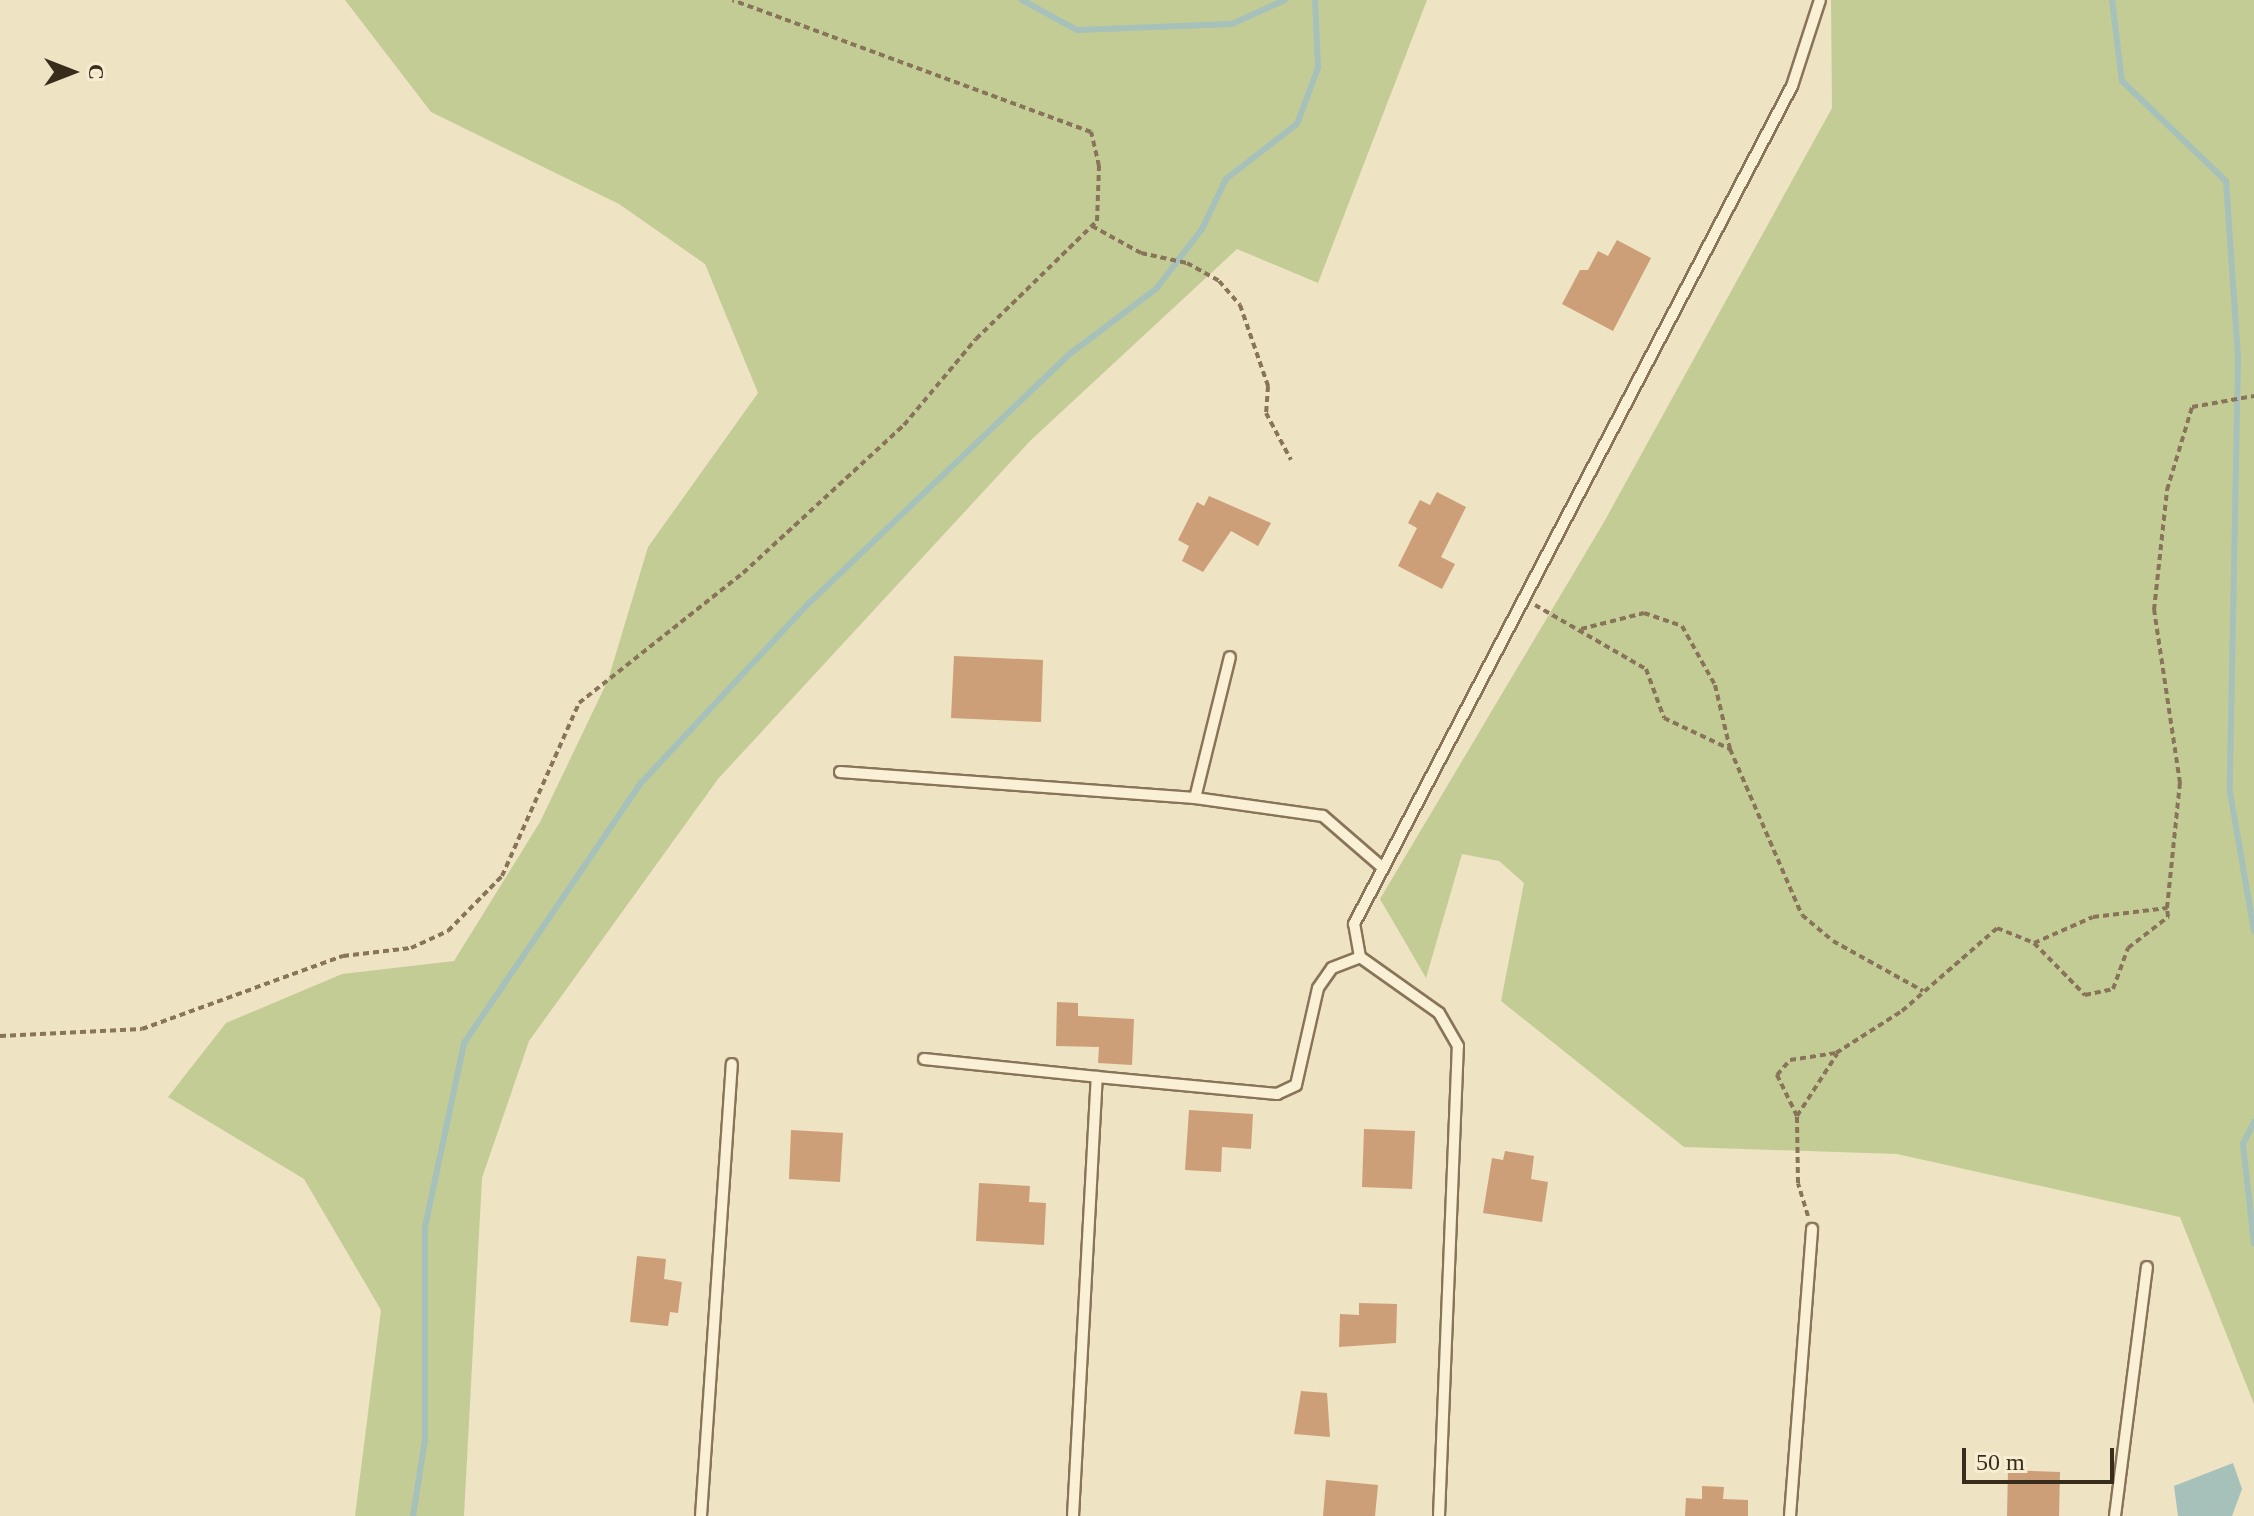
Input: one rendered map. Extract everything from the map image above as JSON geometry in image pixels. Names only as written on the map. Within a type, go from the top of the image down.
[{"type":"lane","points":[[1439,1516],[1458,1046],[1439,1013],[1360,957],[1354,924],[1792,86],[1820,0]]},
{"type":"lane","points":[[1195,798],[1230,657]]},
{"type":"lane","points":[[840,772],[1195,798],[1323,816],[1383,868]]},
{"type":"lane","points":[[924,1059],[1277,1094],[1296,1085],[1318,988],[1332,968],[1360,957]]},
{"type":"lane","points":[[701,1516],[732,1064]]},
{"type":"lane","points":[[1073,1516],[1097,1077]]},
{"type":"lane","points":[[1790,1516],[1812,1229]]},
{"type":"lane","points":[[2115,1516],[2147,1267]]},
{"type":"path","points":[[0,1036],[142,1029],[343,956],[411,948],[448,931],[502,876],[579,703],[743,573],[904,425],[976,339],[1092,226],[1099,166],[1091,132],[732,0]]},
{"type":"path","points":[[1092,226],[1141,253],[1187,263],[1219,281],[1240,305],[1268,386],[1266,413],[1291,460]]},
{"type":"path","points":[[1812,1229],[1798,1183],[1797,1116],[1777,1075],[1790,1060],[1836,1053],[1847,1040],[1902,1011],[1997,928],[2034,943],[2085,995],[2113,989],[2128,948],[2168,917],[2180,783],[2154,610],[2167,490],[2192,407],[2254,396]]},
{"type":"path","points":[[1542,608],[1646,669],[1664,718],[1730,749]]},
{"type":"path","points":[[1579,630],[1644,613],[1682,626],[1715,685],[1730,749],[1802,915],[1833,941],[1923,991]]},
{"type":"path","points":[[2034,943],[2093,917],[2167,908]]},
{"type":"path","points":[[1797,1116],[1847,1040]]},
{"type":"green space","points":[[345,0],[1427,0],[1318,283],[1237,249],[1030,441],[718,779],[529,1041],[482,1178],[464,1516],[355,1516],[381,1310],[304,1179],[168,1097],[226,1023],[342,974],[454,961],[540,822],[608,680],[648,547],[758,393],[705,264],[619,204],[431,112]]},
{"type":"green space","points":[[1831,0],[2254,0],[2254,1404],[2180,1217],[1897,1154],[1684,1147],[1501,1001],[1524,883],[1499,861],[1462,854],[1426,978],[1380,899],[1604,522],[1832,108]]},
{"type":"water","points":[[2233,1463],[2242,1489],[2232,1516],[2178,1516],[2174,1486]]},
{"type":"building","points":[[1617,240],[1651,258],[1613,331],[1562,304],[1580,270],[1588,270],[1598,251],[1608,256]]},
{"type":"building","points":[[1437,492],[1466,507],[1441,557],[1455,564],[1442,589],[1398,566],[1417,528],[1408,523],[1420,500],[1430,505]]},
{"type":"building","points":[[1209,496],[1271,523],[1258,546],[1231,531],[1203,572],[1182,561],[1189,546],[1178,540],[1197,502],[1204,506]]},
{"type":"building","points":[[954,656],[1043,660],[1041,722],[951,718]]},
{"type":"building","points":[[1057,1002],[1078,1003],[1078,1016],[1134,1019],[1132,1065],[1098,1063],[1099,1047],[1056,1046]]},
{"type":"building","points":[[1189,1110],[1253,1114],[1251,1149],[1222,1147],[1221,1172],[1185,1170]]},
{"type":"building","points":[[1364,1129],[1415,1131],[1412,1189],[1362,1187]]},
{"type":"building","points":[[791,1130],[843,1133],[840,1182],[789,1179]]},
{"type":"building","points":[[1505,1151],[1534,1156],[1531,1179],[1548,1182],[1542,1222],[1483,1213],[1492,1158],[1503,1160]]},
{"type":"building","points":[[979,1183],[1030,1186],[1029,1202],[1046,1203],[1044,1245],[976,1241]]},
{"type":"building","points":[[637,1256],[666,1259],[664,1279],[682,1282],[678,1313],[670,1312],[668,1326],[630,1322]]},
{"type":"building","points":[[1359,1303],[1397,1304],[1396,1343],[1339,1347],[1340,1314],[1359,1315]]},
{"type":"building","points":[[1301,1391],[1327,1393],[1330,1437],[1294,1434]]},
{"type":"building","points":[[2008,1470],[2060,1472],[2059,1516],[2007,1516]]},
{"type":"building","points":[[1326,1480],[1378,1485],[1375,1516],[1323,1516]]},
{"type":"building","points":[[1702,1486],[1724,1487],[1723,1499],[1748,1500],[1748,1516],[1685,1516],[1686,1498],[1702,1499]]},
{"type":"waterway","points":[[1022,0],[1077,30],[1232,24],[1285,0]]},
{"type":"waterway","points":[[413,1516],[425,1439],[425,1227],[464,1043],[641,783],[808,604],[1071,353],[1156,289],[1202,229],[1226,179],[1297,124],[1318,68],[1315,0]]},
{"type":"waterway","points":[[2112,0],[2122,81],[2226,181],[2238,359],[2230,792],[2254,931]]},
{"type":"waterway","points":[[2254,1122],[2243,1144],[2254,1243]]}]
